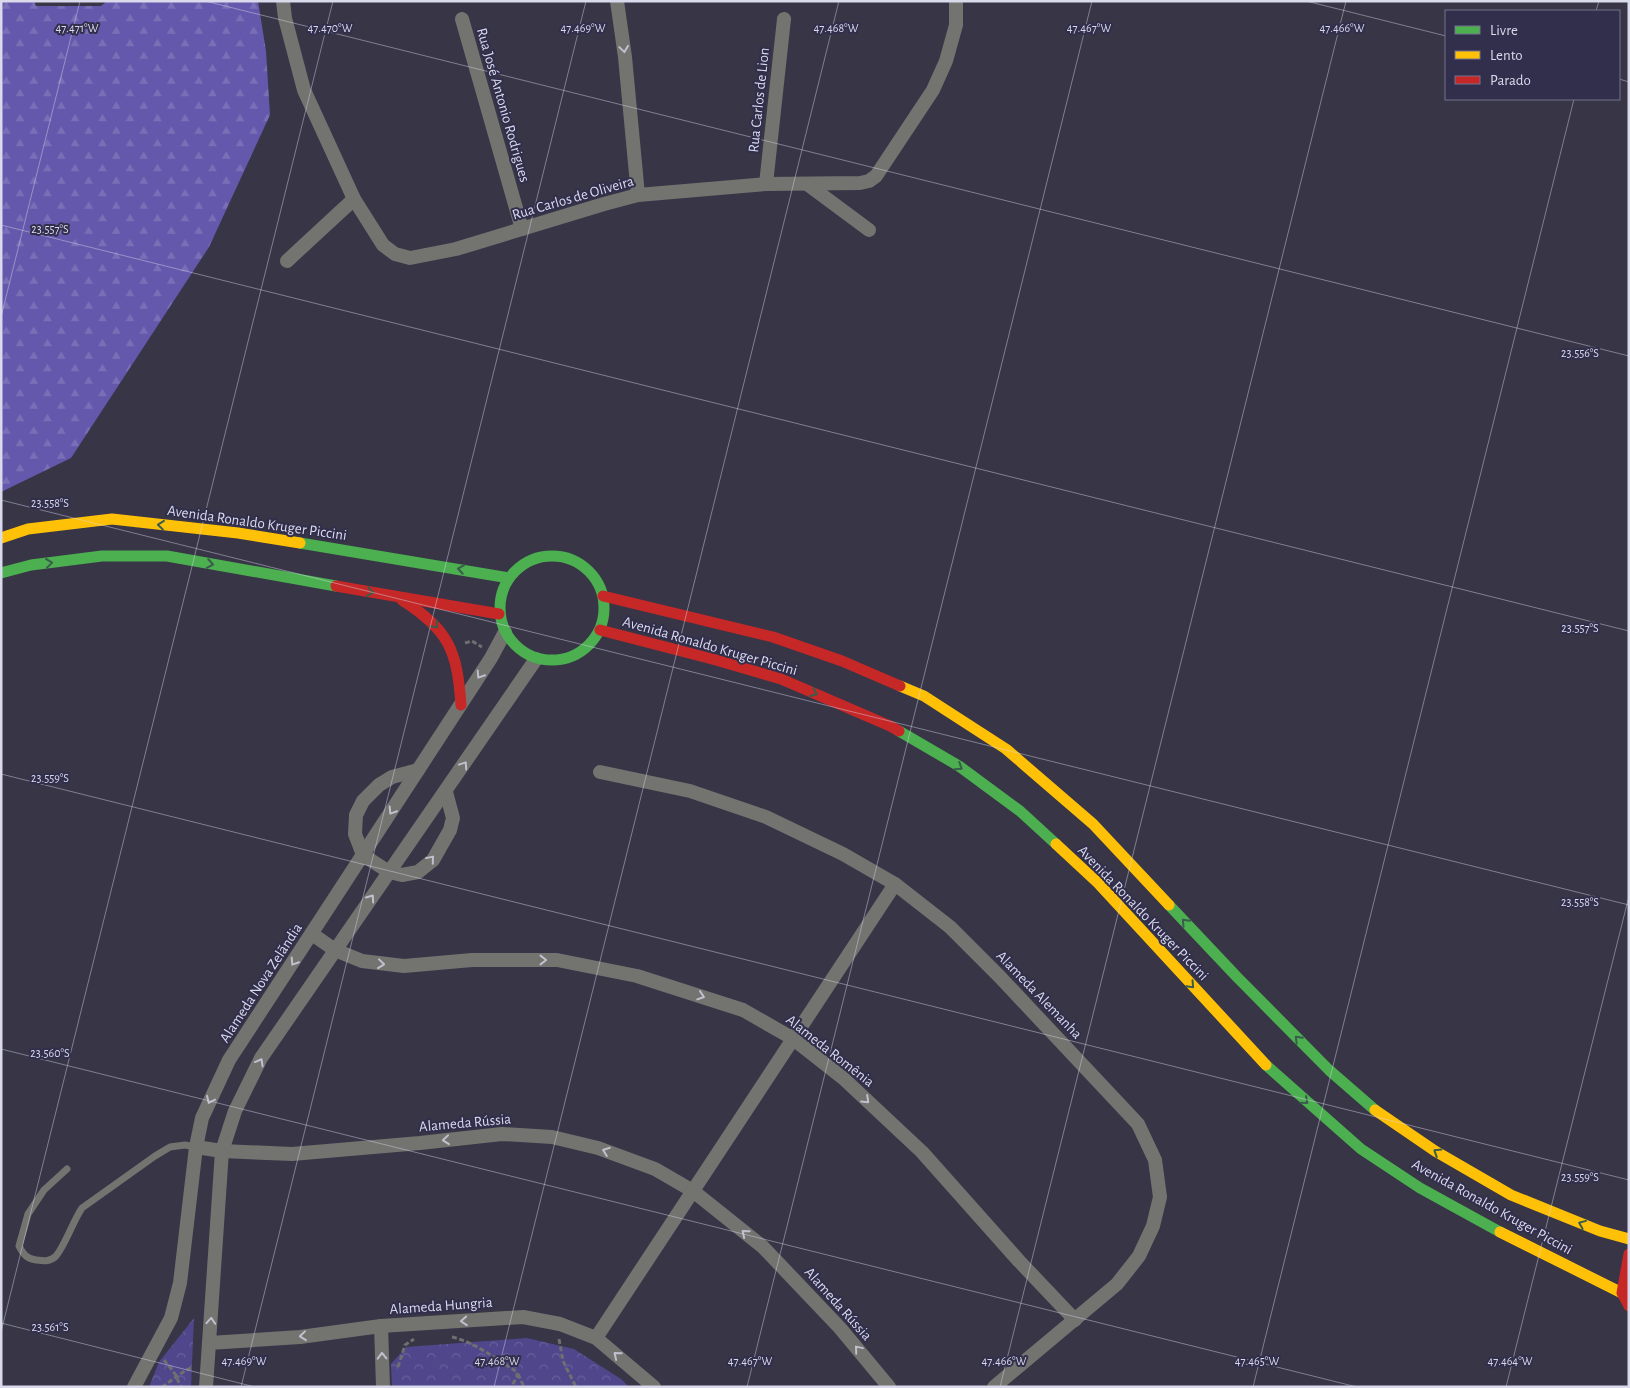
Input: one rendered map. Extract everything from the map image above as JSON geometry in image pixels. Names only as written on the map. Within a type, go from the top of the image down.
[{"type":"main road","name":"Avenida Ronaldo Kruger Piccini","points":[[1,538],[28,529],[112,520],[238,533],[509,578]]},
{"type":"main road","points":[[1,573],[30,565],[102,556],[166,556],[499,614]]},
{"type":"main road","name":"Avenida Ronaldo Kruger Piccini","points":[[553,556],[570,559],[585,568],[596,580],[603,596],[604,614],[600,630],[593,641],[584,650],[561,660],[536,659],[524,653],[512,644],[505,632],[499,614],[501,595],[509,578],[521,566],[536,558],[553,556]]},
{"type":"main road","name":"Avenida Ronaldo Kruger Piccini","points":[[603,596],[774,637],[842,661],[924,696],[1006,749],[1093,824],[1316,1057],[1383,1116],[1435,1151],[1511,1195],[1600,1231],[1629,1239]]},
{"type":"main road","points":[[396,597],[430,620],[442,632],[450,647],[460,682],[461,705]]},
{"type":"main road","name":"Avenida Ronaldo Kruger Piccini","points":[[600,630],[781,679],[890,726],[959,766],[1020,811],[1098,883],[1269,1069],[1361,1149],[1420,1188],[1490,1227],[1622,1293]]},
{"type":"main road","points":[[1629,1254],[1622,1293],[1629,1306]]},
{"type":"street","name":"Rua Carlos de Oliveira","points":[[283,1],[285,18],[304,90],[354,199],[383,245],[395,254],[410,258],[456,249],[604,204],[638,196],[766,184],[860,183],[869,181],[876,176],[932,90],[946,61],[956,25],[956,1]]},
{"type":"street","points":[[617,1],[625,57],[638,196]]},
{"type":"street","name":"Rua José Antonio Rodrigues","points":[[462,19],[522,229]]},
{"type":"street","name":"Rua Carlos de Lion","points":[[766,184],[784,19]]},
{"type":"street","points":[[808,184],[869,230]]},
{"type":"street","points":[[288,261],[354,199]]},
{"type":"street","name":"Alameda Nova Zelãndia","points":[[134,1387],[171,1318],[180,1283],[196,1147],[202,1118],[229,1060],[461,705],[505,632]]},
{"type":"street","points":[[206,1387],[222,1150],[235,1111],[261,1058],[536,659]]},
{"type":"street","points":[[418,770],[392,777],[379,785],[363,801],[356,815],[355,834],[364,855],[389,872],[402,875],[418,872],[433,860],[450,830],[453,818],[446,792]]},
{"type":"street","name":"Alameda Alemanha","points":[[600,772],[690,791],[766,817],[844,854],[895,884],[950,927],[1000,976],[1138,1124],[1154,1160],[1160,1197],[1153,1226],[1139,1256],[1117,1284],[994,1387]]},
{"type":"street","points":[[596,1338],[895,884]]},
{"type":"street","name":"Alameda Romênia","points":[[312,934],[335,950],[362,962],[404,966],[472,960],[557,960],[637,976],[743,1010],[792,1038],[843,1078],[922,1152],[1019,1261],[1075,1320]]},
{"type":"street","name":"Alameda Rússia","points":[[196,1147],[292,1154],[502,1134],[552,1137],[598,1148],[655,1169],[693,1191],[763,1247],[840,1328],[889,1387]]},
{"type":"street","name":"Alameda Hungria","points":[[209,1343],[300,1337],[381,1326],[522,1317],[556,1323],[596,1338],[654,1387]]},
{"type":"street","points":[[381,1326],[383,1387]]},
{"type":"lane","points":[[67,1168],[44,1190],[28,1214],[19,1246],[24,1255],[32,1260],[46,1261],[55,1257],[82,1208],[155,1156],[170,1147],[185,1145],[196,1147]]},
{"type":"path","points":[[450,647],[472,641],[494,653]]},
{"type":"path","points":[[556,1323],[563,1361],[576,1387]]},
{"type":"path","points":[[451,1337],[460,1339],[497,1359],[516,1372],[524,1387]]},
{"type":"path","points":[[398,1367],[405,1345],[416,1339]]},
{"type":"path","points":[[154,1348],[176,1377],[181,1387]]},
{"type":"path","points":[[162,1387],[186,1370],[208,1361]]},
{"type":"path","points":[[512,1387],[517,1377],[516,1372]]},
{"type":"green space","points":[[1,1],[34,1],[36,6],[101,6],[107,1],[258,1],[266,51],[270,115],[209,247],[71,458],[1,492]]},
{"type":"green space","points":[[194,1318],[191,1387],[149,1387],[159,1362]]},
{"type":"green space","points":[[527,1338],[574,1349],[621,1379],[629,1387],[392,1387],[391,1364],[406,1347]]},
{"type":"traffic: fast","points":[[300,543],[509,578]]},
{"type":"traffic: fast","points":[[1,573],[31,565],[102,556],[167,556],[336,586]]},
{"type":"traffic: fast","points":[[552,556],[572,560],[581,564],[589,571],[596,579],[600,588],[604,608],[600,628],[596,637],[589,645],[581,652],[572,656],[552,660],[532,656],[523,652],[515,645],[508,637],[504,628],[500,608],[504,588],[508,579],[515,571],[523,564],[532,560],[552,556]]},
{"type":"traffic: fast","points":[[899,731],[959,766],[1020,811],[1056,844]]},
{"type":"traffic: fast","points":[[1169,905],[1329,1070],[1375,1110]]},
{"type":"traffic: fast","points":[[1266,1065],[1361,1149],[1420,1188],[1500,1232]]},
{"type":"traffic: slow","points":[[1,538],[28,529],[112,519],[238,533],[300,543]]},
{"type":"traffic: slow","points":[[900,686],[924,696],[1006,749],[1093,824],[1169,905]]},
{"type":"traffic: slow","points":[[1056,844],[1098,883],[1266,1065]]},
{"type":"traffic: slow","points":[[1375,1110],[1435,1151],[1511,1195],[1600,1231],[1629,1239]]},
{"type":"traffic: slow","points":[[1500,1232],[1622,1293]]},
{"type":"traffic: jam","points":[[336,586],[499,614]]},
{"type":"traffic: jam","points":[[603,596],[773,637],[842,661],[900,686]]},
{"type":"traffic: jam","points":[[402,600],[430,621],[448,643],[457,670],[461,705]]},
{"type":"traffic: jam","points":[[600,630],[781,679],[899,731]]},
{"type":"traffic: jam","points":[[1629,1254],[1622,1293],[1629,1306]]}]
